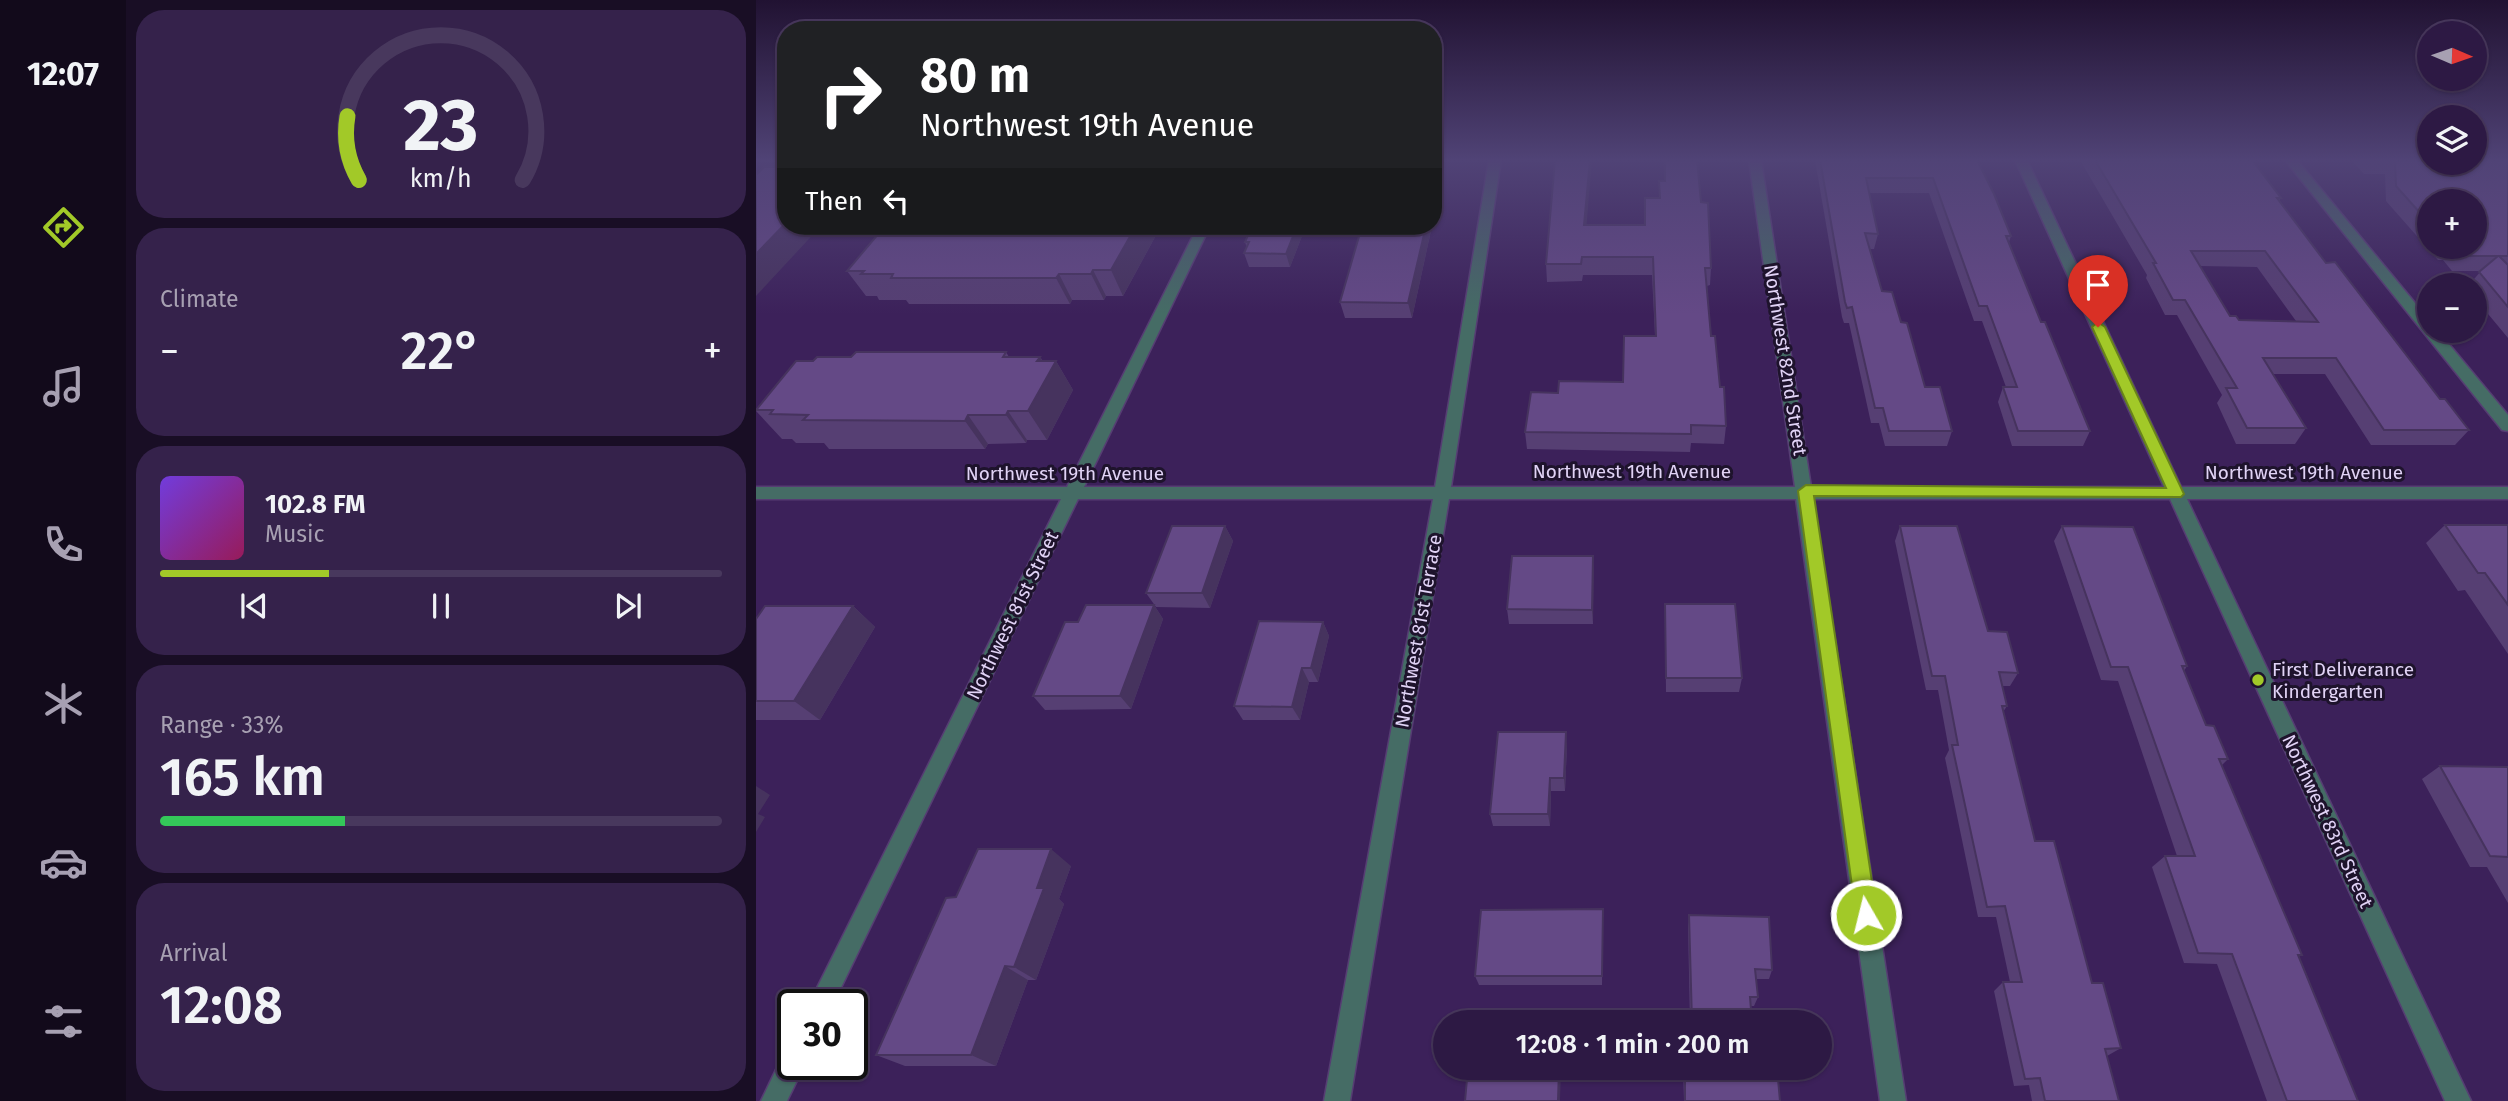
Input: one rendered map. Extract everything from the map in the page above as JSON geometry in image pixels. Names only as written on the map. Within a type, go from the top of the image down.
[{"type":"street","name":"Northwest 81st Terrace","points":[[1337,1101],[1442,493],[1487,211]]},
{"type":"street","name":"Northwest 82nd Street","points":[[1763,211],[1806,491],[1893,1101]]},
{"type":"street","name":"Northwest 83rd Street","points":[[2045,211],[2458,1101]]},
{"type":"street","points":[[2333,211],[2417,314]]},
{"type":"street","name":"Northwest 81st Street","points":[[828,989],[1200,235]]},
{"type":"street","points":[[2441,343],[2508,426]]},
{"type":"street","name":"Northwest 19th Avenue","points":[[756,493],[2508,493]]},
{"type":"street","points":[[774,1101],[784,1080]]},
{"type":"building","points":[[756,211],[777,211],[777,232],[756,254]]},
{"type":"building","points":[[1551,211],[1585,211],[1584,225],[1645,225],[1645,211],[1708,211],[1711,268],[1705,268],[1711,336],[1715,336],[1720,387],[1724,387],[1726,426],[1691,425],[1691,434],[1525,432],[1531,392],[1558,393],[1559,381],[1623,382],[1624,336],[1656,336],[1653,257],[1582,257],[1581,264],[1546,264]]},
{"type":"building","points":[[1829,211],[1873,211],[1878,234],[1865,233],[1882,291],[1892,292],[1901,322],[1907,323],[1925,387],[1940,387],[1952,431],[1889,431],[1883,408],[1875,408],[1852,307],[1847,308]]},
{"type":"building","points":[[1945,211],[2001,211],[2011,236],[2006,236],[2090,431],[2018,431],[2003,387],[2017,387],[1987,306],[1979,306]]},
{"type":"building","points":[[2125,211],[2287,211],[2326,263],[2335,262],[2440,399],[2445,399],[2469,430],[2384,430],[2336,358],[2263,358],[2306,428],[2247,428],[2226,388],[2237,388],[2185,300],[2173,300],[2153,263],[2156,263]],"holes":[[[2191,251],[2265,251],[2318,322],[2239,320],[2236,316],[2230,316]]]},
{"type":"building","points":[[2487,211],[2508,211],[2508,256],[2499,256],[2508,265],[2508,307],[2487,282],[2487,273],[2479,272],[2498,256],[2487,256]]},
{"type":"building","points":[[877,235],[1131,235],[1111,270],[1093,270],[1091,274],[1059,274],[1056,278],[891,278],[893,274],[847,271]]},
{"type":"building","points":[[1248,235],[1293,235],[1286,254],[1244,253],[1249,242],[1245,242]]},
{"type":"building","points":[[1359,235],[1424,235],[1408,303],[1340,302]]},
{"type":"building","points":[[856,352],[1006,352],[1003,357],[1040,357],[1037,361],[1056,361],[1028,411],[1008,411],[1006,415],[968,415],[965,421],[803,420],[808,415],[770,414],[773,410],[756,410],[796,361],[813,361],[817,357],[851,357]]},
{"type":"building","points":[[2445,525],[2508,525],[2508,605],[2485,573],[2478,573]]},
{"type":"building","points":[[1172,526],[1225,526],[1202,593],[1146,593]]},
{"type":"building","points":[[1900,526],[1957,526],[1988,631],[2007,632],[2018,673],[1999,672],[2007,706],[2002,706],[2035,841],[2054,841],[2092,983],[2103,983],[2121,1048],[2105,1049],[2119,1101],[2045,1101],[2040,1078],[2025,1079],[2003,982],[2022,982],[2005,906],[1987,907],[1952,745],[1958,745],[1945,676],[1932,676]]},
{"type":"building","points":[[2062,526],[2133,527],[2187,666],[2182,666],[2206,725],[2214,726],[2228,759],[2219,759],[2302,955],[2298,955],[2358,1101],[2287,1101],[2232,954],[2198,953],[2165,856],[2195,856],[2128,667],[2111,667]]},
{"type":"building","points":[[1512,556],[1593,556],[1592,610],[1507,609]]},
{"type":"building","points":[[1665,604],[1735,604],[1742,678],[1666,678]]},
{"type":"building","points":[[1086,605],[1154,605],[1120,696],[1033,696],[1065,622],[1078,622]]},
{"type":"building","points":[[765,606],[853,606],[794,701],[756,701],[756,619]]},
{"type":"building","points":[[1259,621],[1323,622],[1311,668],[1302,668],[1292,707],[1234,706]]},
{"type":"building","points":[[1498,732],[1566,732],[1564,778],[1550,778],[1548,814],[1490,814]]},
{"type":"building","points":[[2440,766],[2508,767],[2508,857],[2490,856]]},
{"type":"building","points":[[978,849],[1051,849],[1037,888],[1044,888],[1014,967],[1005,966],[971,1055],[876,1055],[946,898],[956,897]]},
{"type":"building","points":[[1603,909],[1602,976],[1475,976],[1481,910]]},
{"type":"building","points":[[1689,915],[1769,917],[1772,970],[1755,969],[1758,997],[1750,997],[1751,1010],[1692,1010]]},
{"type":"building","points":[[1467,1080],[1559,1080],[1558,1101],[1465,1101]]},
{"type":"building","points":[[1685,1080],[1778,1080],[1780,1101],[1685,1101]]},
{"type":"place","name":"First Deliverance Kindergarten","points":[[2258,680]]},
{"type":"route","points":[[1866,915],[1806,491],[2176,494],[2098,327]]}]
